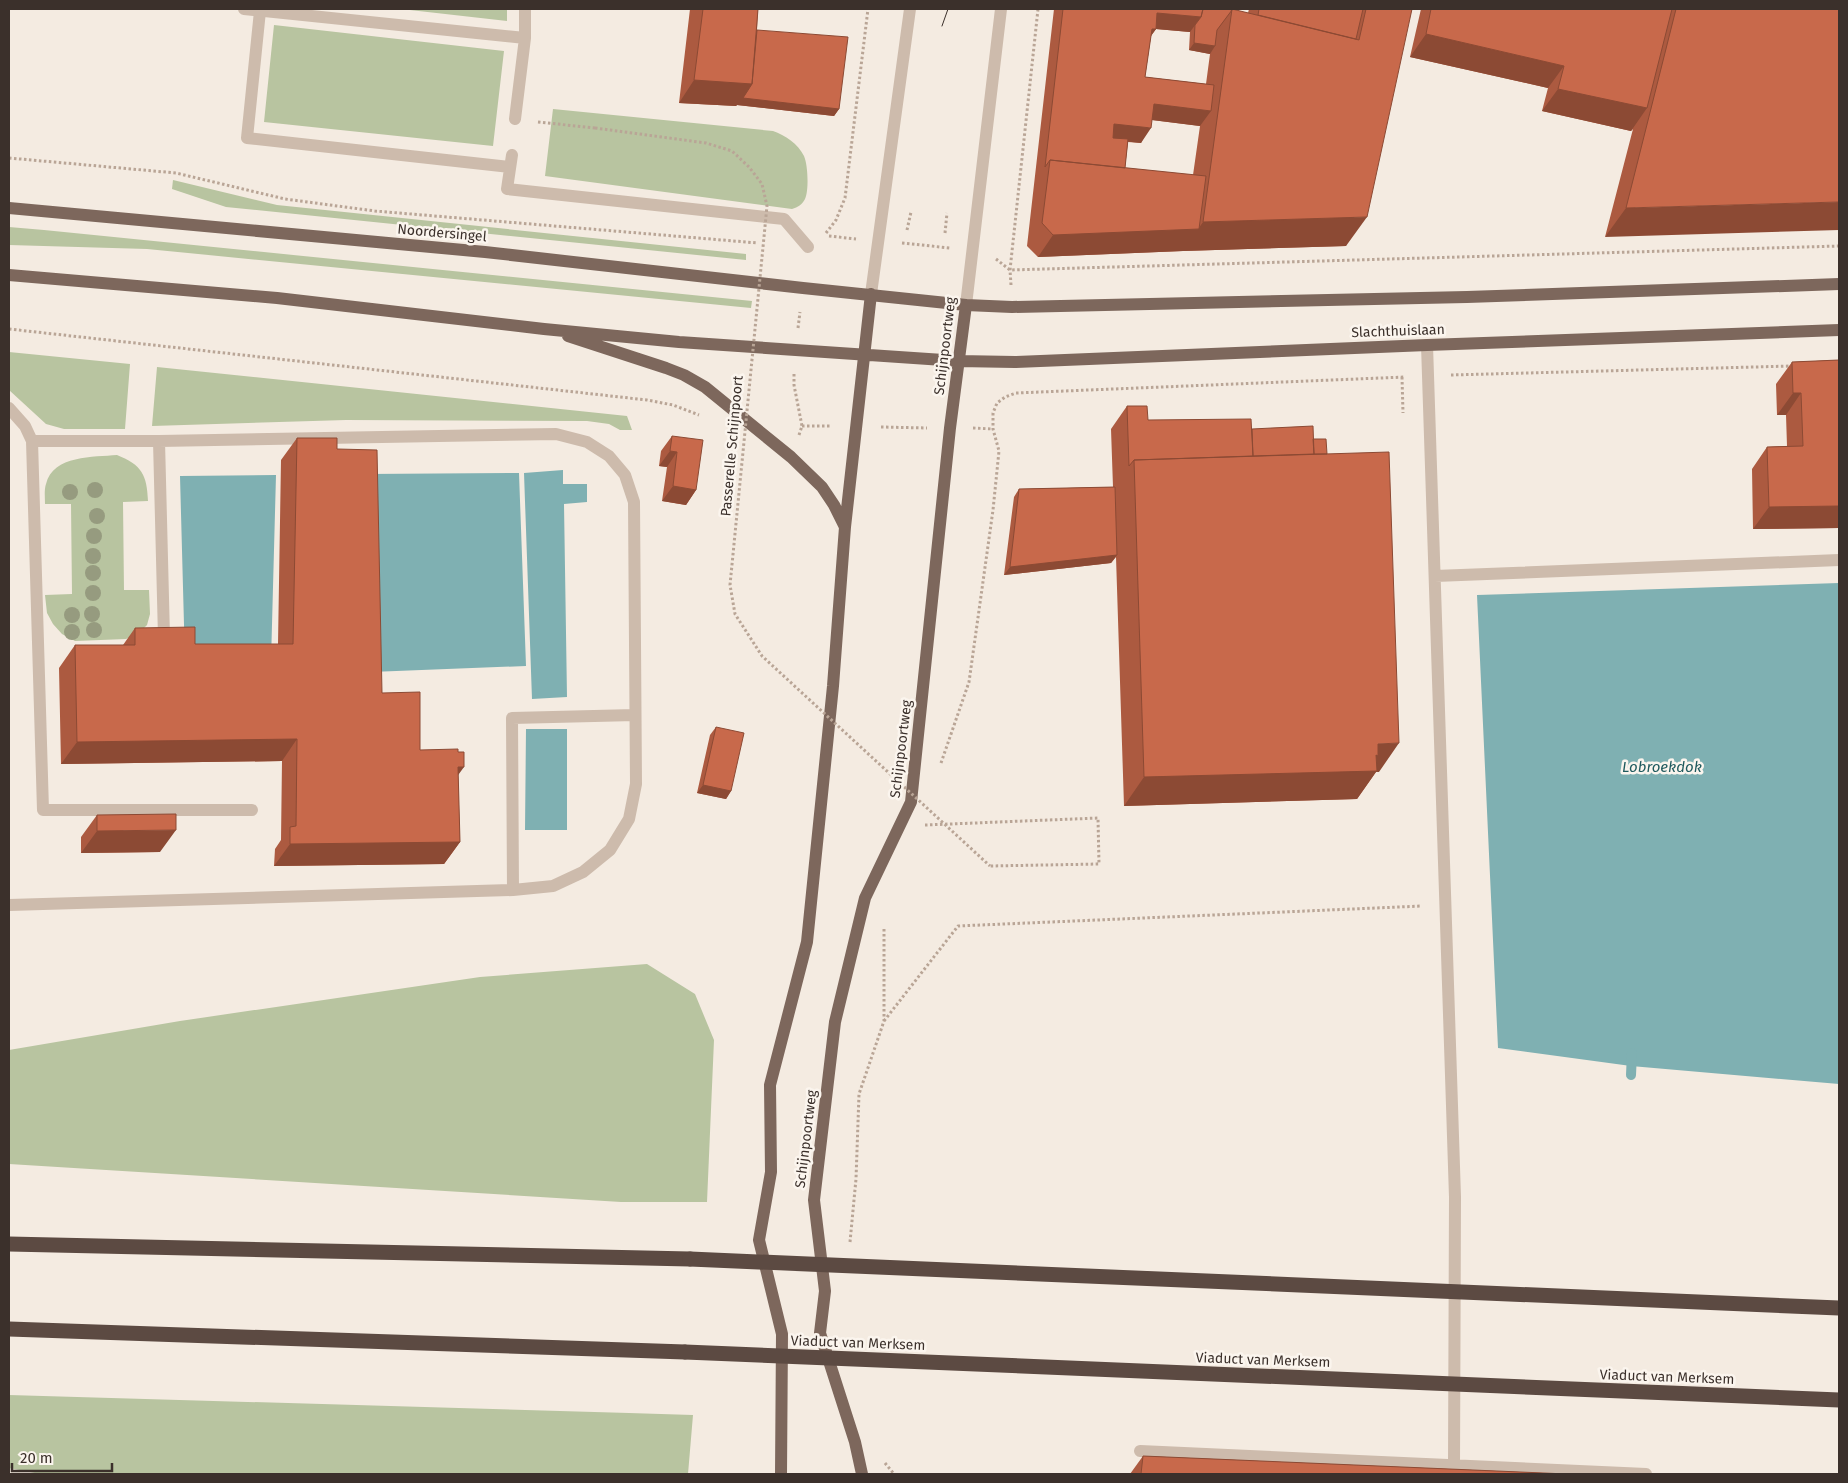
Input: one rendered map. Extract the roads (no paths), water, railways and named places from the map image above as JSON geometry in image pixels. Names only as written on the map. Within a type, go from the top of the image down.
[{"type":"highway","points":[[9,1244],[690,1259],[1839,1308]]},
{"type":"highway","name":"Viaduct van Merksem","points":[[9,1329],[684,1352],[1839,1400]]},
{"type":"main road","name":"Noordersingel","points":[[9,208],[475,251],[966,305]]},
{"type":"main road","points":[[9,275],[277,298],[544,329],[679,342],[865,356]]},
{"type":"main road","points":[[966,305],[1012,307],[1428,298],[1839,284]]},
{"type":"main road","points":[[781,1474],[782,1334],[759,1240],[771,1172],[770,1085],[807,942],[833,686],[845,527],[872,294]]},
{"type":"main road","name":"Schijnpoortweg","points":[[862,1474],[855,1442],[820,1333],[825,1291],[814,1200],[835,1022],[865,898],[911,802],[950,428],[966,305]]},
{"type":"main road","points":[[544,329],[666,368],[684,375],[705,387],[791,457],[822,486],[845,527]]},
{"type":"main road","name":"Slachthuislaan","points":[[865,356],[1015,362],[1839,330]]},
{"type":"street","points":[[244,9],[525,38]]},
{"type":"street","points":[[515,119],[525,38],[525,9]]},
{"type":"street","points":[[872,294],[910,9]]},
{"type":"street","name":"Schijnpoortweg","points":[[966,305],[1001,9]]},
{"type":"street","points":[[260,11],[247,138],[511,161],[507,189],[784,219],[808,247]]},
{"type":"street","points":[[1427,345],[1455,1197],[1454,1466]]},
{"type":"street","points":[[9,408],[25,426],[32,441],[42,810],[252,810]]},
{"type":"street","points":[[9,905],[513,890],[553,886],[583,872],[610,850],[629,819],[636,784],[634,502],[625,475],[609,456],[587,442],[556,434],[159,441],[32,441]]},
{"type":"street","points":[[159,441],[164,637]]},
{"type":"street","points":[[1435,576],[1839,560]]},
{"type":"street","points":[[513,890],[512,718],[635,715]]},
{"type":"street","points":[[1140,1451],[1646,1474]]},
{"type":"water","points":[[563,470],[563,484],[587,484],[587,502],[564,504],[567,697],[532,699],[524,473]]},
{"type":"water","points":[[519,473],[526,666],[371,672],[365,474]]},
{"type":"water","points":[[276,475],[271,662],[185,662],[180,476]]},
{"type":"water","name":"Lobroekdok","points":[[1839,583],[1839,1084],[1631,1066],[1498,1048],[1477,595]]},
{"type":"water","points":[[526,729],[567,729],[567,830],[525,830]]},
{"type":"waterway","points":[[1631,1075],[1632,1053]]},
{"type":"tram line","points":[[942,26],[948,9]]}]
